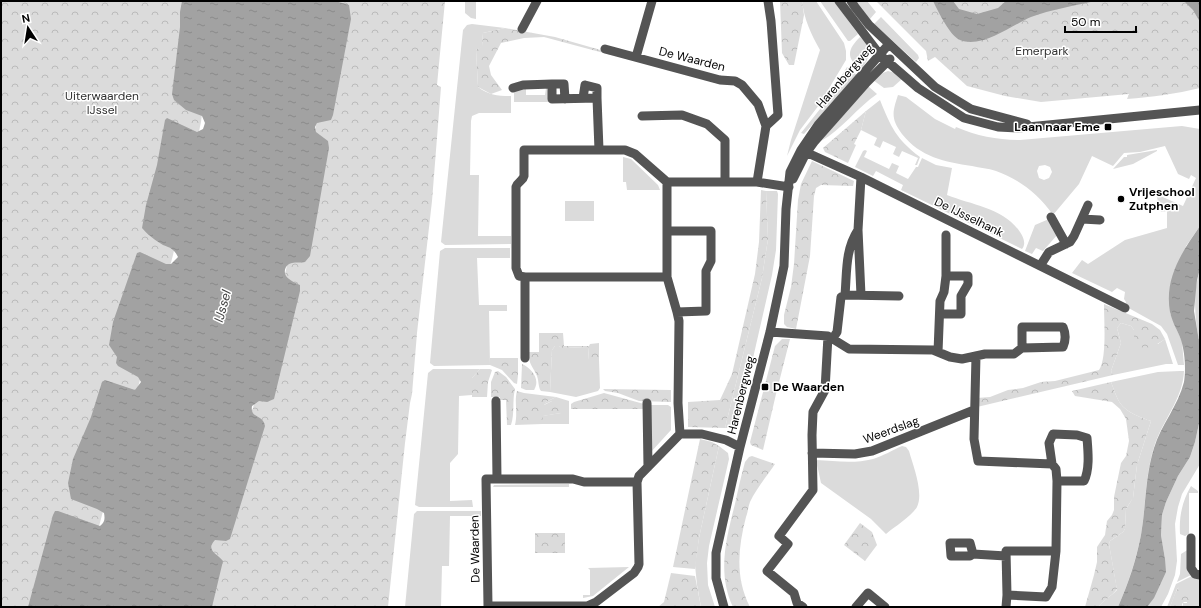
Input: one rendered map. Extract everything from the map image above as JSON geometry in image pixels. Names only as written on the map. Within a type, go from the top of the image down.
[{"type":"street","points":[[522,29],[537,1]]},
{"type":"street","points":[[636,57],[652,1]]},
{"type":"street","points":[[766,126],[778,115],[771,21],[768,1]]},
{"type":"street","points":[[839,1],[887,62],[918,88],[964,118],[998,127],[1018,128],[1185,112],[1200,109]]},
{"type":"street","points":[[851,1],[869,25],[935,87],[971,109],[1034,126]]},
{"type":"street","name":"Harenbergweg","points":[[724,607],[716,578],[716,553],[740,447],[770,332],[784,266],[786,209],[789,187],[804,151],[818,125],[889,44]]},
{"type":"street","name":"De Waarden","points":[[605,49],[742,85],[758,104],[766,126],[757,182]]},
{"type":"street","name":"Harenbergweg","points":[[804,151],[897,52]]},
{"type":"street","points":[[513,88],[523,85],[552,84],[552,100],[597,98]]},
{"type":"street","points":[[583,98],[585,85],[597,88],[599,150]]},
{"type":"street","points":[[642,116],[682,115],[708,124],[725,140],[725,182]]},
{"type":"street","points":[[667,277],[525,278],[519,276],[516,268],[516,187],[517,184],[524,179],[524,150],[629,150],[666,182],[757,182],[789,187]]},
{"type":"street","name":"De IJsselhank","points":[[804,151],[861,177],[1125,308]]},
{"type":"street","points":[[861,177],[858,230],[861,295]]},
{"type":"street","points":[[666,182],[667,277],[679,321],[678,404],[680,434]]},
{"type":"street","points":[[1040,266],[1049,252],[1070,242],[1088,205]]},
{"type":"street","points":[[1051,217],[1066,244]]},
{"type":"street","points":[[1082,219],[1100,220]]},
{"type":"street","points":[[845,295],[848,249],[858,230]]},
{"type":"street","points":[[667,231],[711,231],[711,261],[706,271],[706,311],[677,312]]},
{"type":"street","points":[[938,352],[940,301],[944,292],[946,276],[946,235]]},
{"type":"street","points":[[940,314],[961,314],[961,296],[968,284],[968,276],[946,276]]},
{"type":"street","points":[[525,278],[525,358]]},
{"type":"street","points":[[803,607],[797,603],[794,593],[767,571],[788,544],[779,536],[814,490],[812,453],[813,412],[825,390],[830,337],[837,332],[841,297],[845,295],[899,296]]},
{"type":"street","points":[[770,332],[830,337],[849,349],[933,350],[950,357],[962,359],[985,354],[1014,354],[1022,348],[1063,347],[1065,341],[1065,332],[1063,327],[1022,327],[1022,348]]},
{"type":"street","points":[[976,356],[974,439],[978,461],[1052,464]]},
{"type":"street","points":[[496,401],[497,480],[573,479],[584,482],[637,482],[639,476],[680,434],[702,434],[726,440],[740,447]]},
{"type":"street","points":[[647,403],[648,466]]},
{"type":"street","name":"Weerdslag","points":[[812,453],[855,454],[872,451],[974,410]]},
{"type":"street","points":[[1007,596],[1046,596],[1052,587],[1056,551],[1057,481],[1056,469],[1052,464],[1049,443],[1054,434],[1077,435],[1086,438],[1088,448],[1087,475],[1084,481],[1057,481]]},
{"type":"street","name":"De Waarden","points":[[497,480],[486,479],[488,606],[584,607],[596,602],[634,572],[638,567],[637,482]]},
{"type":"street","points":[[1191,538],[1191,568],[1195,574],[1200,575]]},
{"type":"street","points":[[1006,607],[1006,551],[1056,551]]},
{"type":"street","points":[[973,554],[1006,556]]},
{"type":"street","points":[[856,607],[868,593],[885,607]]},
{"type":"green space","name":"Uiterwaarden IJssel","points":[[1,1],[216,1],[201,122],[173,255],[78,607],[1,607]]},
{"type":"green space","points":[[332,1],[445,1],[437,85],[441,87],[432,201],[388,607],[197,607],[212,544],[253,408],[286,270],[316,126]]},
{"type":"green space","points":[[465,1],[476,1],[476,19],[471,18],[465,13]]},
{"type":"green space","points":[[780,1],[802,1],[804,15],[794,65],[789,65],[782,53]]},
{"type":"green space","points":[[802,1],[816,1],[844,43],[846,60],[819,105],[800,130],[787,156],[820,50],[808,26]]},
{"type":"green space","points":[[820,1],[834,1],[858,34],[848,41]]},
{"type":"green space","points":[[855,1],[867,1],[876,12],[870,19]]},
{"type":"green space","name":"Emerpark","points":[[876,1],[1200,1],[1200,88],[1173,94],[1127,99],[1129,94],[1041,102],[1005,96],[967,86],[935,57],[928,61],[926,51]]},
{"type":"green space","points":[[881,17],[918,55],[919,58],[916,62],[874,24]]},
{"type":"green space","points":[[472,24],[505,28],[483,33],[482,47],[476,50],[478,87],[493,94],[511,96],[511,113],[479,113],[472,116],[470,175],[479,175],[478,236],[511,236],[511,244],[445,245],[441,242],[463,30],[467,25]]},
{"type":"green space","points":[[505,28],[555,37],[611,53],[611,55],[544,37],[524,38],[501,43],[489,66],[491,75],[502,90],[491,94],[478,87],[476,50],[482,46],[483,33]]},
{"type":"green space","points":[[860,37],[867,44],[869,52],[867,61],[861,69],[852,61],[850,57],[851,49]]},
{"type":"green space","points":[[847,67],[857,75],[804,134],[801,133],[824,104]]},
{"type":"green space","points":[[888,71],[895,73],[902,79],[893,87],[884,88],[873,80],[883,73]]},
{"type":"green space","points":[[868,86],[877,94],[835,131],[821,141]]},
{"type":"green space","points":[[526,88],[526,95],[545,95],[547,88],[551,102],[514,102],[514,90]]},
{"type":"green space","points":[[898,95],[906,97],[935,119],[955,129],[956,127],[988,137],[1004,139],[1020,140],[1182,126],[1200,129],[1200,226],[1186,246],[1170,313],[1182,342],[1184,365],[1178,365],[1167,334],[1161,326],[1125,306],[1125,292],[1117,288],[1112,292],[1072,273],[1082,260],[1088,264],[1125,240],[1167,228],[1167,211],[1161,212],[1156,194],[1183,206],[1196,178],[1191,175],[1189,179],[1178,174],[1165,146],[1140,152],[1124,153],[1113,166],[1092,156],[1079,184],[1053,215],[1035,194],[1013,178],[990,169],[943,160],[917,148],[902,134],[894,120]],"holes":[[[1045,165],[1050,167],[1052,172],[1049,178],[1044,180],[1039,178],[1037,171],[1039,166]]]},
{"type":"green space","points":[[880,100],[895,132],[905,144],[920,157],[917,165],[915,165],[918,158],[902,151],[899,157],[893,154],[896,147],[883,141],[880,148],[874,145],[877,138],[861,130],[866,111]]},
{"type":"green space","points":[[866,111],[861,130],[854,144],[856,145],[848,163],[825,152],[823,148]]},
{"type":"green space","points":[[1157,150],[1133,164],[1113,169],[1124,157],[1127,157],[1127,155]]},
{"type":"green space","points":[[863,151],[867,151],[864,157],[889,169],[892,163],[899,166],[896,173],[908,179],[916,167],[918,167],[922,158],[936,165],[952,168],[947,195],[987,208],[1005,218],[1013,224],[1021,234],[1024,241],[1022,249],[901,190],[903,185],[876,171],[873,176],[855,167]]},
{"type":"green space","points":[[623,157],[631,159],[658,185],[660,190],[627,190],[626,182],[623,182]]},
{"type":"green space","points":[[812,161],[854,181],[853,186],[821,185],[816,188],[814,196],[810,256],[796,329],[787,327],[784,324],[784,315],[791,287],[794,264],[798,200],[801,184]]},
{"type":"green space","points":[[761,190],[766,191],[768,239],[762,278],[725,428],[688,427],[688,402],[720,400],[732,374],[755,274],[759,242]]},
{"type":"green space","points":[[766,191],[777,191],[778,194],[776,250],[772,275],[737,428],[725,428],[762,278],[768,239]]},
{"type":"green space","points":[[565,201],[594,201],[594,221],[565,221]]},
{"type":"green space","points":[[1049,219],[1058,234],[1043,251],[1036,248],[1032,254],[1025,251],[1035,225]]},
{"type":"green space","points":[[445,248],[510,248],[510,258],[477,258],[479,305],[507,305],[507,311],[489,311],[490,365],[434,366],[430,363],[440,251]]},
{"type":"green space","points":[[1200,269],[1200,347],[1195,298],[1197,279]]},
{"type":"green space","points":[[1104,304],[1152,324],[1160,330],[1165,339],[1158,344],[1142,348],[1134,344],[1134,330],[1131,326],[1121,323],[1117,328],[1121,343],[1111,371],[1113,375],[977,407],[977,398],[990,397],[1008,390],[1023,388],[1041,382],[1055,381],[1099,370],[1102,365],[1104,349]]},
{"type":"green space","points":[[1121,323],[1131,326],[1134,330],[1134,341],[1158,344],[1165,339],[1173,364],[1166,364],[1113,375],[1111,371],[1121,343],[1117,328]]},
{"type":"green space","points":[[539,333],[563,333],[564,346],[589,346],[590,344],[599,343],[599,360],[589,360],[588,347],[562,348],[555,346],[552,350],[550,392],[541,391],[529,356],[529,352],[539,352]]},
{"type":"green space","points":[[782,339],[790,339],[763,450],[751,445],[750,442],[775,346]]},
{"type":"green space","points":[[555,346],[562,348],[588,347],[589,360],[599,360],[600,388],[598,391],[576,397],[550,392],[552,350]]},
{"type":"green space","points":[[490,358],[518,358],[517,384],[514,383],[502,370],[490,365]]},
{"type":"green space","points":[[522,364],[532,371],[536,378],[536,386],[534,390],[526,390],[521,388]]},
{"type":"green space","points":[[433,369],[480,369],[472,378],[472,395],[459,396],[458,454],[450,463],[450,501],[472,500],[473,507],[419,507],[415,505],[428,373]]},
{"type":"green space","points":[[480,369],[492,370],[488,382],[487,397],[472,397],[472,378]]},
{"type":"green space","points":[[498,371],[506,377],[515,389],[511,425],[507,425],[506,400],[500,400],[500,397],[491,397],[491,382],[495,372]]},
{"type":"green space","points":[[1184,371],[1180,391],[1158,437],[1151,458],[1141,535],[1137,554],[1128,581],[1118,607],[1098,607],[1117,590],[1109,544],[1110,541],[1125,529],[1126,509],[1133,498],[1137,465],[1151,421],[1126,409],[1117,398],[1111,382],[1158,372]]},
{"type":"green space","points":[[1111,382],[1117,398],[1126,409],[1151,421],[1137,465],[1133,498],[1126,509],[1125,529],[1110,541],[1109,544],[1117,589],[1098,607],[1085,607],[1097,562],[1097,547],[1105,535],[1107,521],[1114,510],[1114,497],[1121,463],[1126,456],[1129,441],[1126,419],[1120,409],[1112,402],[1075,396],[1072,391]]},
{"type":"green space","points":[[603,389],[671,390],[671,402],[639,401],[618,393],[605,391]]},
{"type":"green space","points":[[517,391],[556,397],[546,402],[544,405],[552,401],[558,401],[561,413],[543,416],[542,424],[515,425]]},
{"type":"green space","points":[[604,393],[644,404],[644,409],[571,409],[571,404],[574,402]]},
{"type":"green space","points":[[556,397],[569,401],[569,424],[542,424],[542,416],[561,413],[552,401],[543,405]]},
{"type":"green space","points":[[650,405],[668,405],[671,407],[671,430],[651,452]]},
{"type":"green space","points":[[1200,419],[1200,464],[1182,494],[1175,524],[1177,561],[1175,575],[1168,594],[1161,607],[1147,607],[1157,590],[1165,559],[1161,535],[1162,515],[1166,502],[1178,476],[1190,457]]},
{"type":"green space","points":[[700,439],[712,442],[719,446],[699,538],[695,569],[673,567]]},
{"type":"green space","points":[[719,446],[728,453],[729,459],[709,546],[707,563],[708,585],[715,607],[701,607],[695,565],[699,538]]},
{"type":"green space","points":[[902,446],[906,447],[909,451],[919,487],[919,501],[917,507],[911,514],[886,534],[871,519],[821,483],[816,460],[844,462],[866,461]]},
{"type":"green space","points":[[752,456],[775,464],[752,497],[741,540],[739,563],[740,574],[745,596],[750,607],[733,607],[725,581],[724,569],[726,543],[745,462]]},
{"type":"green space","points":[[569,484],[569,487],[493,487],[494,485]]},
{"type":"green space","points":[[1191,486],[1198,491],[1198,493],[1189,493],[1189,534],[1185,536],[1180,534],[1180,521],[1183,503]]},
{"type":"green space","points":[[417,511],[481,511],[481,516],[450,516],[449,566],[442,566],[441,607],[405,607],[414,514]]},
{"type":"green space","points":[[860,523],[872,532],[877,545],[865,561],[844,545]]},
{"type":"green space","points":[[535,533],[565,533],[565,553],[535,553]]},
{"type":"green space","points":[[1189,549],[1191,575],[1177,582],[1180,574],[1181,554]]},
{"type":"green space","points":[[629,567],[593,596],[583,598],[583,595],[590,595],[590,570],[588,568]]},
{"type":"green space","points":[[671,573],[695,576],[701,607],[658,607],[664,602]]},
{"type":"green space","points":[[1192,576],[1200,577],[1200,607],[1183,607],[1183,603],[1187,603],[1184,584],[1177,589],[1170,607],[1167,607],[1176,584]]},
{"type":"green space","points":[[1187,583],[1192,592],[1191,602],[1184,602],[1182,604],[1183,607],[1170,607],[1180,586]]},
{"type":"water","name":"IJssel","points":[[182,1],[335,1],[349,5],[351,19],[333,115],[331,120],[317,123],[315,127],[316,132],[328,141],[329,148],[310,256],[305,262],[290,264],[285,270],[287,277],[300,285],[300,291],[274,399],[267,402],[259,401],[252,406],[253,413],[264,422],[265,426],[230,539],[226,541],[215,540],[211,547],[213,552],[223,561],[212,607],[28,607],[55,511],[100,526],[104,520],[104,513],[71,499],[68,483],[73,459],[91,417],[102,382],[105,380],[135,390],[141,382],[138,377],[118,366],[116,363],[117,357],[109,345],[113,322],[137,253],[140,252],[166,264],[171,264],[178,257],[172,249],[157,242],[142,228],[146,205],[157,165],[165,120],[167,118],[197,132],[203,129],[205,123],[202,116],[186,110],[174,100],[172,94]]},
{"type":"water","points":[[933,1],[953,1],[959,9],[977,14],[998,8],[1006,1],[1096,1],[1038,14],[997,35],[987,39],[969,42],[960,40],[952,34]]},
{"type":"water","points":[[1184,1],[1200,1],[1200,22],[1193,10]]},
{"type":"water","points":[[1200,226],[1200,269],[1197,280],[1194,311],[1200,347],[1200,419],[1190,457],[1178,476],[1166,502],[1162,515],[1161,535],[1166,572],[1154,598],[1147,607],[1118,607],[1139,545],[1143,524],[1147,481],[1154,448],[1178,399],[1184,382],[1185,367],[1183,350],[1181,340],[1170,312],[1170,288],[1176,266]]},
{"type":"place","name":"Laan naar Eme","points":[[1108,127]]},
{"type":"place","name":"Vrijeschool Zutphen","points":[[1121,199]]},
{"type":"place","name":"De Waarden","points":[[765,387]]}]
